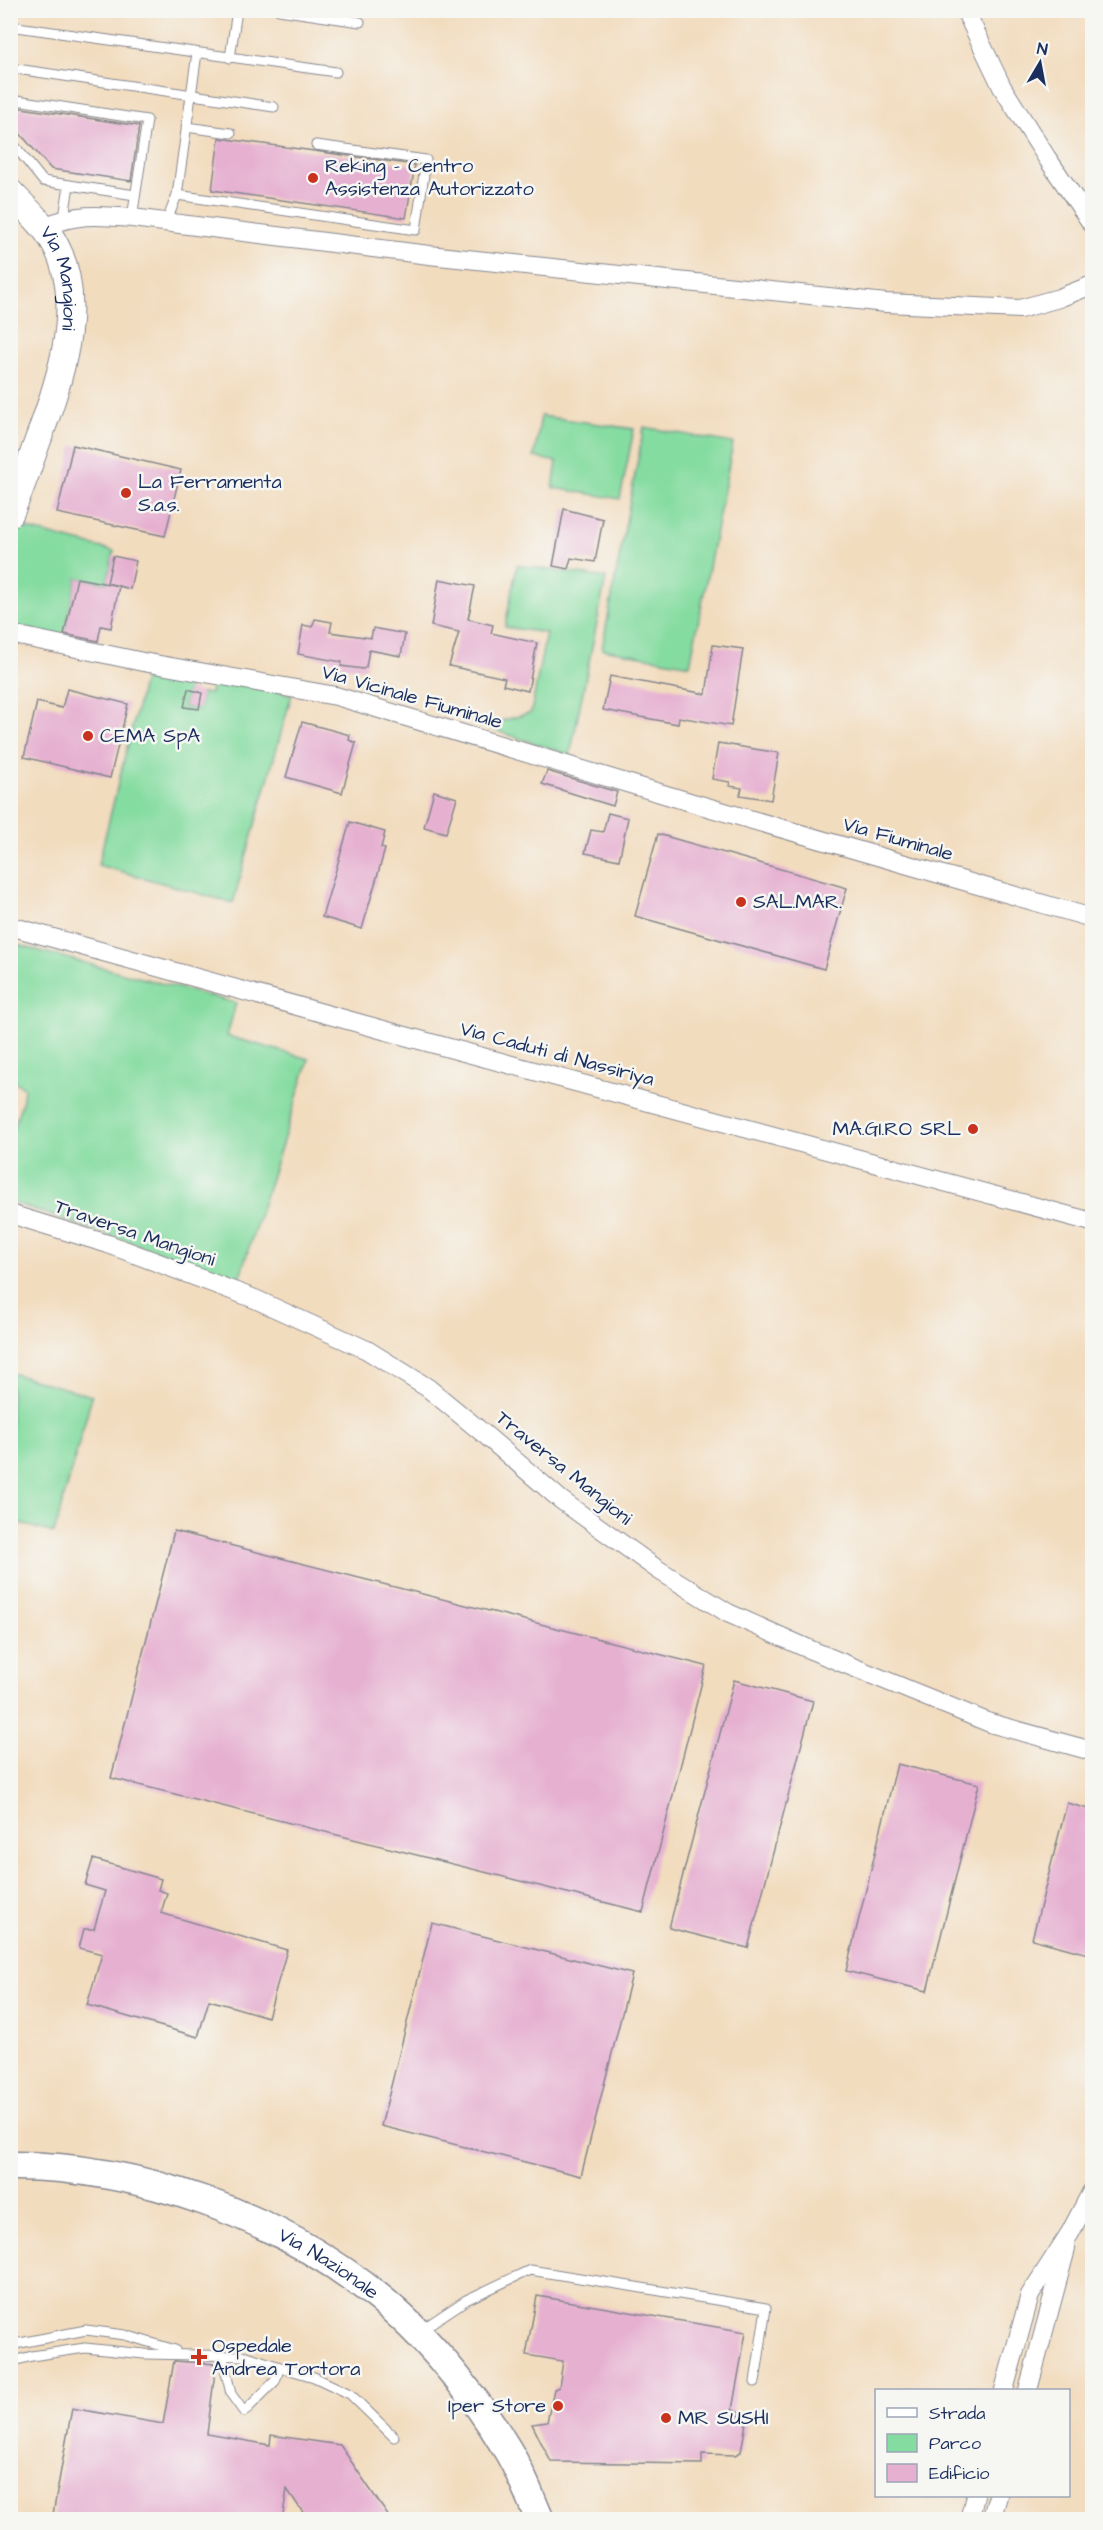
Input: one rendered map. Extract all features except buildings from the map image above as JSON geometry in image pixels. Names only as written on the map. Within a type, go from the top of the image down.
[{"type":"main road","name":"Via Nazionale","points":[[10,2166],[72,2169],[138,2180],[187,2194],[243,2215],[319,2257],[376,2295],[416,2332],[460,2383],[507,2447],[540,2520]]},
{"type":"street","points":[[965,10],[1002,87],[1092,224]]},
{"type":"street","name":"Via Mangioni","points":[[10,192],[43,227],[55,244],[64,268],[69,323],[60,378],[15,510]]},
{"type":"street","points":[[43,227],[67,217],[93,215],[132,218],[429,255],[886,303],[1020,309],[1059,298],[1092,285]]},
{"type":"street","name":"Via Vicinale Fiuminale","points":[[10,634],[143,662],[336,696],[690,802]]},
{"type":"street","name":"Via Fiuminale","points":[[690,802],[1092,918]]},
{"type":"street","name":"Via Caduti di Nassiriya","points":[[10,926],[405,1036],[1092,1222]]},
{"type":"street","name":"Traversa Mangioni","points":[[10,1215],[108,1244],[255,1299],[367,1350],[428,1388],[561,1500],[657,1569],[728,1613],[811,1650],[990,1723],[1092,1751]]},
{"type":"street","points":[[1005,2389],[1030,2295],[1070,2233],[1092,2192]]},
{"type":"street","points":[[1029,2389],[1070,2233]]},
{"type":"street","points":[[969,2520],[975,2497]]},
{"type":"street","points":[[991,2520],[998,2497]]},
{"type":"lane","points":[[230,58],[237,10]]},
{"type":"lane","points":[[279,10],[360,22]]},
{"type":"lane","points":[[10,26],[336,72]]},
{"type":"lane","points":[[166,223],[177,195],[197,53]]},
{"type":"lane","points":[[10,68],[274,107]]},
{"type":"lane","points":[[10,99],[147,120],[132,218]]},
{"type":"lane","points":[[186,127],[231,133]]},
{"type":"lane","points":[[10,140],[43,181],[135,195]]},
{"type":"lane","points":[[177,195],[416,230],[426,160],[316,145]]},
{"type":"lane","points":[[67,217],[65,211],[69,185]]},
{"type":"lane","points":[[416,2332],[429,2327],[466,2300],[530,2270],[766,2308],[755,2382]]},
{"type":"lane","points":[[10,2345],[86,2330],[124,2335],[185,2353]]},
{"type":"lane","points":[[10,2362],[32,2356],[84,2348],[144,2354],[247,2356],[314,2377],[350,2394],[394,2437]]},
{"type":"lane","points":[[222,2355],[231,2394],[244,2412],[275,2381],[280,2367]]},
{"type":"green space","points":[[541,416],[634,429],[620,499],[553,488],[557,462],[534,457]]},
{"type":"green space","points":[[644,427],[733,443],[690,665],[602,649]]},
{"type":"green space","points":[[20,527],[114,551],[107,583],[77,578],[63,640],[11,627],[10,572],[13,570],[10,554]]},
{"type":"green space","points":[[517,565],[606,578],[570,755],[482,726],[531,713],[546,633],[505,627]]},
{"type":"green space","points":[[147,667],[191,675],[184,707],[199,709],[202,693],[210,694],[212,679],[292,694],[233,903],[98,865]]},
{"type":"green space","points":[[10,943],[236,1003],[227,1036],[309,1059],[239,1279],[11,1202],[11,1135],[23,1099],[24,1087],[11,1080]]},
{"type":"green space","points":[[11,1373],[92,1396],[54,1533],[11,1521]]},
{"type":"place","name":"Reking - Centro Assistenza Autorizzato","points":[[313,178]]},
{"type":"place","name":"La Ferramenta S.a.s.","points":[[126,493]]},
{"type":"place","name":"CEMA SpA","points":[[88,736]]},
{"type":"place","name":"SAL.MAR.","points":[[741,902]]},
{"type":"place","name":"MA.GI.RO SRL","points":[[973,1129]]},
{"type":"place","name":"Ospedale Andrea Tortora","points":[[199,2357]]},
{"type":"place","name":"Iper Store","points":[[558,2406]]},
{"type":"place","name":"MR SUSHI","points":[[666,2418]]}]
